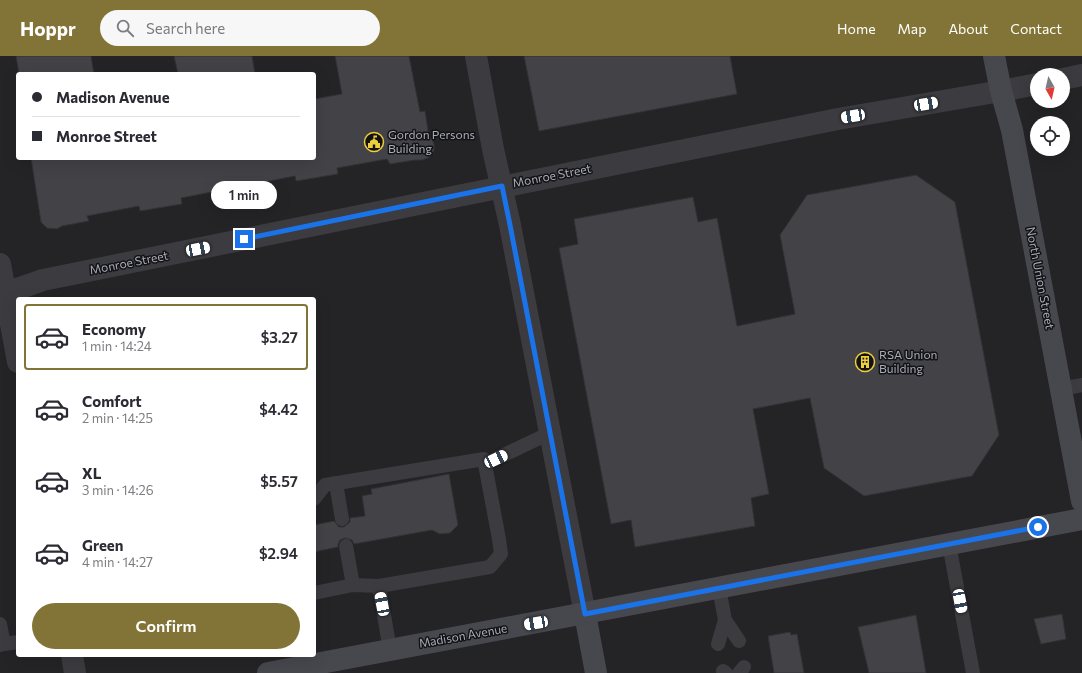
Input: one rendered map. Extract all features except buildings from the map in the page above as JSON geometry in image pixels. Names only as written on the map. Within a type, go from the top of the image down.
[{"type":"main road","name":"North Union Street","points":[[994,56],[1001,91],[1012,130],[1082,501]]},
{"type":"main road","name":"Madison Avenue","points":[[268,673],[1082,519]]},
{"type":"main road","points":[[585,614],[596,673]]},
{"type":"street","points":[[476,56],[585,614]]},
{"type":"street","points":[[1070,78],[1082,75]]},
{"type":"street","name":"Monroe Street","points":[[3,294],[43,280],[502,186],[838,119],[1030,85]]},
{"type":"street","points":[[0,264],[3,294],[16,353]]},
{"type":"street","points":[[72,657],[75,673]]},
{"type":"lane","points":[[1061,389],[1082,385]]},
{"type":"lane","points":[[485,464],[550,433]]},
{"type":"lane","points":[[316,496],[325,485],[484,459],[501,554],[490,567],[379,586],[354,585],[316,593]]},
{"type":"lane","points":[[336,483],[342,519]]},
{"type":"lane","points":[[949,544],[973,673]]},
{"type":"lane","points":[[346,546],[354,585]]},
{"type":"lane","points":[[379,586],[390,650]]},
{"type":"lane","points":[[719,588],[725,620],[739,641]]},
{"type":"lane","points":[[718,644],[725,620]]},
{"type":"lane","points":[[0,624],[2,645],[16,642]]},
{"type":"shaded area","points":[[0,56],[1082,56],[1082,673],[0,673]]},
{"type":"place","name":"Gordon Persons Building","points":[[374,142]]},
{"type":"place","name":"RSA Union Building","points":[[865,362]]},
{"type":"route","points":[[244,239],[445,199],[502,186],[585,614],[1038,527]]}]
